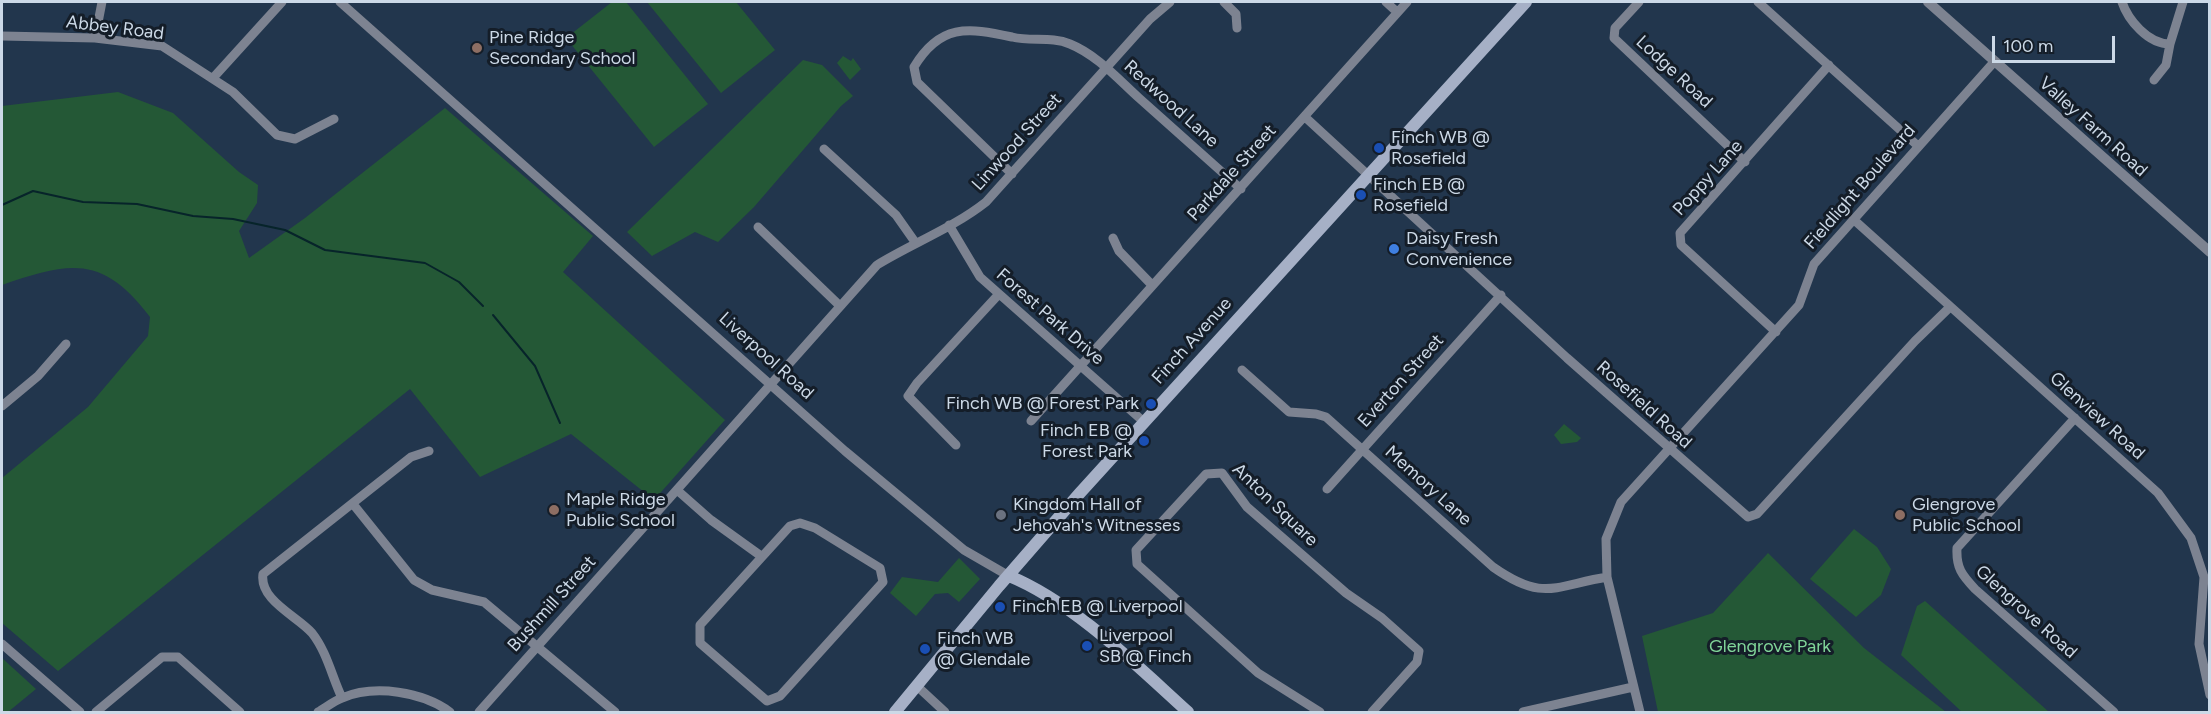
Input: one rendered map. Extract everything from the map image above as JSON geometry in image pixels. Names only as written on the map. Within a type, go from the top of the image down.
[{"type":"main road","name":"Finch Avenue","points":[[895,712],[1009,576],[1144,422],[1367,174],[1526,2]]},
{"type":"main road","name":"Liverpool Road","points":[[1009,576],[1027,583],[1109,640],[1188,712]]},
{"type":"street","points":[[94,38],[102,2]]},
{"type":"street","points":[[213,78],[282,2]]},
{"type":"street","name":"Liverpool Road","points":[[340,2],[917,513],[964,550],[1009,576]]},
{"type":"street","name":"Linwood Street","points":[[771,384],[877,265],[915,242],[970,214],[986,202],[1150,19],[1170,2]]},
{"type":"street","points":[[1224,2],[1236,14],[1237,28]]},
{"type":"street","points":[[1386,2],[1397,12]]},
{"type":"street","name":"Parkdale Street","points":[[1031,421],[1407,2]]},
{"type":"street","name":"Lodge Road","points":[[1639,2],[1615,28],[1614,38],[1745,162]]},
{"type":"street","points":[[1758,2],[1918,146]]},
{"type":"street","name":"Valley Farm Road","points":[[1928,2],[2210,252]]},
{"type":"street","points":[[2122,2],[2126,13],[2146,36],[2170,44]]},
{"type":"street","points":[[2154,80],[2166,65],[2183,2]]},
{"type":"street","name":"Redwood Lane","points":[[1012,174],[917,82],[914,67],[923,51],[938,39],[958,30],[977,29],[1022,39],[1047,38],[1070,44],[1105,68],[1241,189]]},
{"type":"street","name":"Abbey Road","points":[[2,36],[94,38],[162,46],[233,92],[277,135],[295,139],[334,119]]},
{"type":"street","name":"Fieldlight Boulevard","points":[[1640,712],[1607,577],[1606,539],[1612,519],[1629,493],[1799,305],[1814,264],[1994,62]]},
{"type":"street","name":"Poppy Lane","points":[[1776,332],[1681,245],[1680,233],[1829,65]]},
{"type":"street","name":"Rosefield Road","points":[[1305,117],[1670,450],[1748,517],[1757,514],[1915,341],[1950,307]]},
{"type":"street","points":[[824,149],[896,215],[915,242]]},
{"type":"street","name":"Glenview Road","points":[[1853,219],[2158,494],[2191,538],[2204,577],[2199,644],[2210,695]]},
{"type":"street","name":"Forest Park Drive","points":[[949,225],[980,277],[1144,422]]},
{"type":"street","points":[[758,227],[839,305]]},
{"type":"street","points":[[1113,238],[1119,251],[1152,285]]},
{"type":"street","points":[[956,445],[908,396],[917,383],[999,294]]},
{"type":"street","name":"Everton Street","points":[[1327,489],[1501,295]]},
{"type":"street","points":[[2,406],[38,376],[66,344]]},
{"type":"street","name":"Memory Lane","points":[[1242,370],[1288,412],[1326,417],[1493,567],[1514,582],[1532,588],[1554,591],[1607,577]]},
{"type":"street","name":"Bushmill Street","points":[[478,712],[771,384]]},
{"type":"street","name":"Glengrove Road","points":[[2075,418],[1957,549],[1956,561],[1960,573],[1975,589],[2114,712]]},
{"type":"street","points":[[342,698],[323,650],[312,633],[267,593],[262,584],[264,574],[411,457],[429,451]]},
{"type":"street","name":"Anton Square","points":[[1320,712],[1258,673],[1137,564],[1136,550],[1206,474],[1222,473],[1247,507],[1346,593],[1382,618],[1419,651],[1417,662],[1372,712]]},
{"type":"street","points":[[677,490],[711,520],[761,556]]},
{"type":"street","points":[[352,504],[414,580],[432,590],[484,602],[615,712]]},
{"type":"street","points":[[800,524],[815,528],[880,568],[883,579],[780,696],[767,701],[717,660],[700,643],[699,634],[700,625],[761,556],[790,526],[800,524]]},
{"type":"street","points":[[2,644],[80,712]]},
{"type":"street","points":[[96,712],[162,657],[178,657],[240,712]]},
{"type":"street","points":[[918,687],[945,712]]},
{"type":"street","points":[[1522,712],[1633,687]]},
{"type":"street","points":[[318,712],[342,698],[366,692],[388,692],[418,697],[439,704],[450,712]]},
{"type":"green space","points":[[612,2],[626,2],[708,104],[654,147],[566,38]]},
{"type":"green space","points":[[647,2],[736,2],[775,50],[721,93]]},
{"type":"green space","points":[[843,56],[851,61],[853,58],[861,69],[850,80],[837,63]]},
{"type":"green space","points":[[803,60],[822,65],[853,96],[841,106],[754,207],[718,242],[695,232],[652,256],[627,232]]},
{"type":"green space","points":[[118,92],[173,113],[239,172],[258,185],[257,203],[239,231],[249,258],[305,218],[445,108],[593,236],[563,272],[725,420],[654,500],[571,434],[480,477],[410,389],[58,671],[2,623],[2,478],[88,407],[148,336],[150,317],[116,282],[100,273],[84,269],[66,268],[47,271],[2,285],[2,106]]},
{"type":"green space","points":[[1564,424],[1581,438],[1577,442],[1561,444],[1554,435]]},
{"type":"green space","points":[[1854,529],[1877,547],[1891,569],[1881,595],[1856,617],[1810,579]]},
{"type":"green space","name":"Glengrove Park","points":[[1768,553],[1864,648],[1946,712],[1658,712],[1642,636],[1713,613]]},
{"type":"green space","points":[[959,558],[980,579],[959,602],[948,593],[935,594],[916,616],[890,593],[902,577],[938,582]]},
{"type":"green space","points":[[1925,601],[2049,712],[1962,712],[1901,655],[1917,606]]},
{"type":"green space","points":[[2,658],[36,689],[8,712],[2,712]]},
{"type":"waterway","points":[[2,205],[33,191],[83,202],[137,204],[193,216],[233,219],[285,230],[325,250],[425,263],[459,282],[483,306]]},
{"type":"waterway","points":[[493,315],[535,366],[560,423]]},
{"type":"place","name":"Pine Ridge Secondary School","points":[[477,48]]},
{"type":"place","name":"Finch WB @ Rosefield","points":[[1379,148]]},
{"type":"place","name":"Finch EB @ Rosefield","points":[[1361,195]]},
{"type":"place","name":"Daisy Fresh Convenience","points":[[1394,249]]},
{"type":"place","name":"Finch WB @ Forest Park","points":[[1151,404]]},
{"type":"place","name":"Finch EB @ Forest Park","points":[[1144,441]]},
{"type":"place","name":"Maple Ridge Public School","points":[[554,510]]},
{"type":"place","name":"Kingdom Hall of Jehovah's Witnesses","points":[[1001,515]]},
{"type":"place","name":"Glengrove Public School","points":[[1900,515]]},
{"type":"place","name":"Finch EB @ Liverpool","points":[[1000,607]]},
{"type":"place","name":"Liverpool SB @ Finch","points":[[1087,646]]},
{"type":"place","name":"Finch WB @ Glendale","points":[[925,649]]}]
